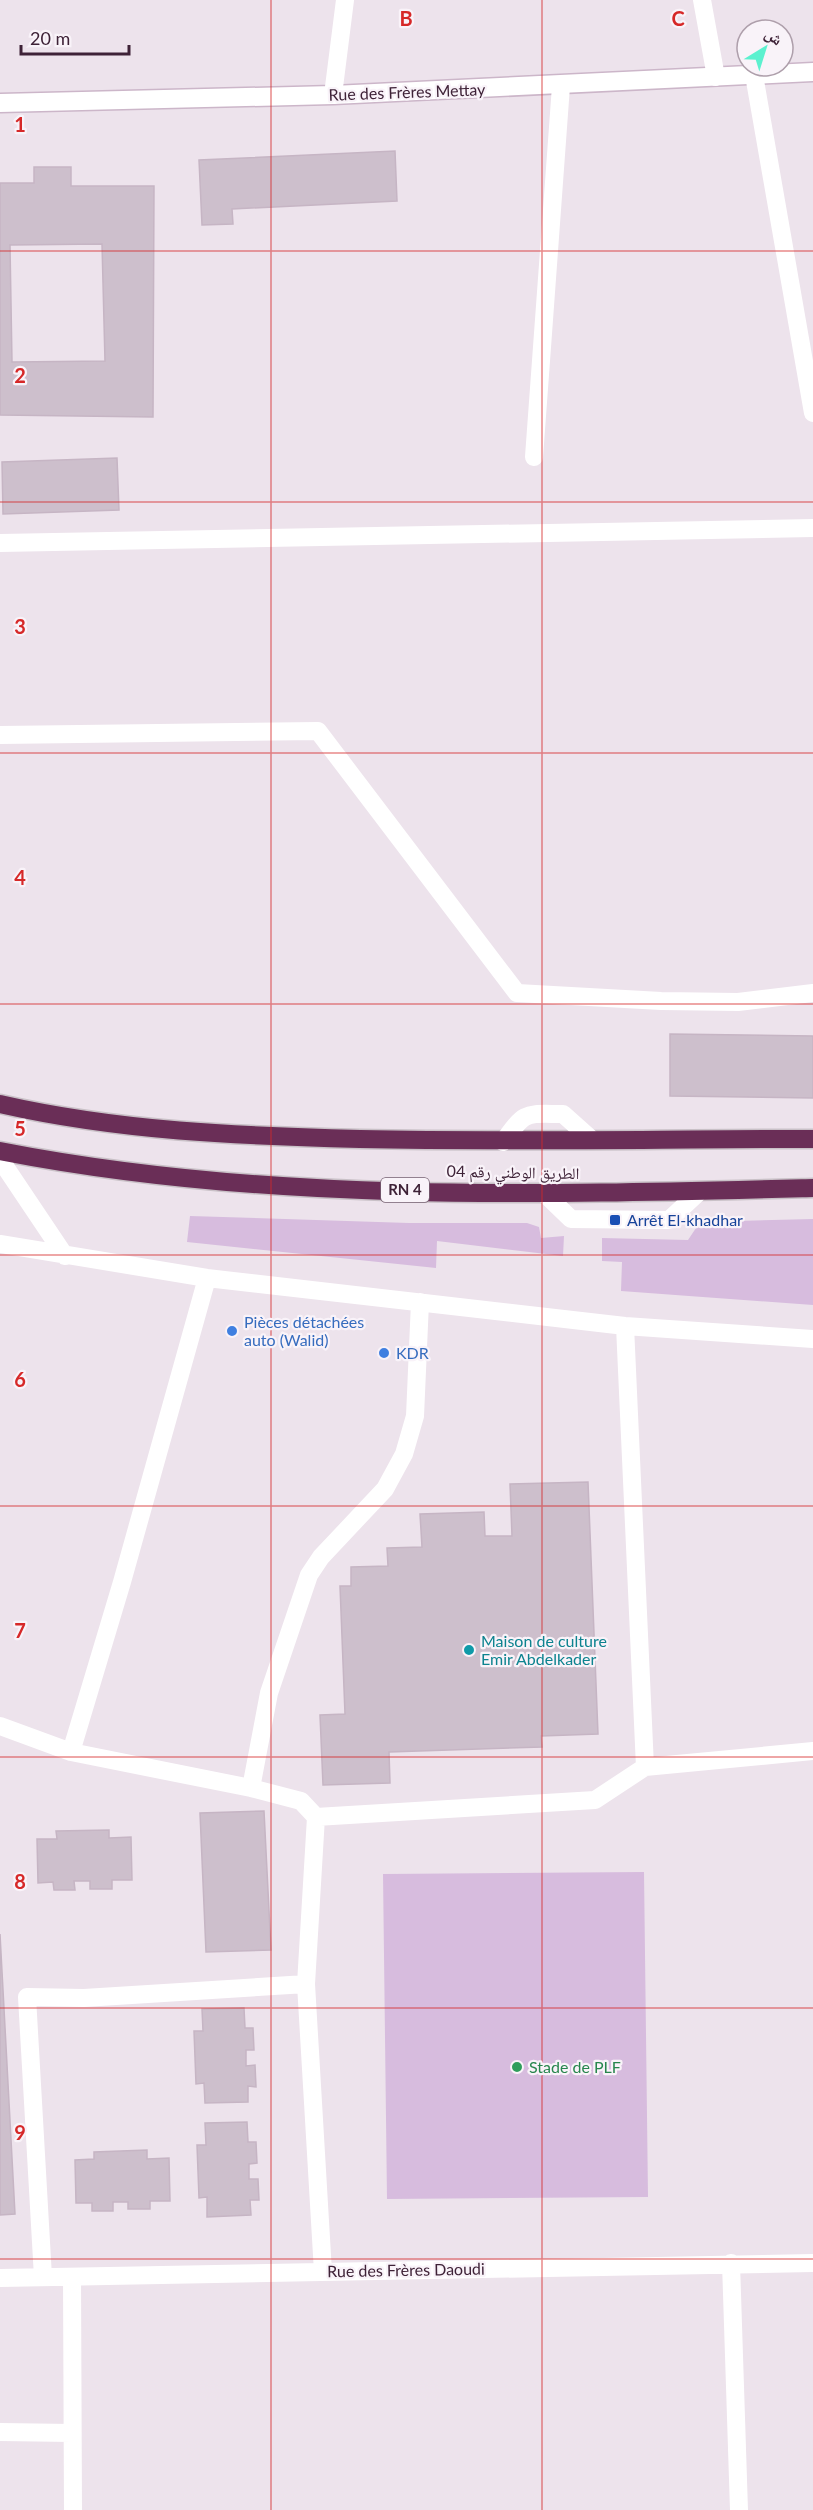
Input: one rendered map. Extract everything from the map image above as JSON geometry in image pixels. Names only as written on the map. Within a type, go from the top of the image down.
[{"type":"highway","name":"الطريق الوطني رقم 04","points":[[0,1104],[63,1117],[253,1136],[503,1142],[591,1139],[813,1139]]},
{"type":"highway","name":"الطريق الوطني رقم 04","points":[[0,1151],[66,1164],[251,1183],[390,1190],[543,1192],[813,1188]]},
{"type":"street","points":[[333,95],[345,0]]},
{"type":"street","points":[[702,0],[716,77]]},
{"type":"street","name":"Rue des Frères Mettay","points":[[795,73],[813,72]]},
{"type":"street","name":"Rue des Frères Mettay","points":[[0,103],[333,95],[735,76]]},
{"type":"street","points":[[755,78],[813,413]]},
{"type":"street","points":[[534,457],[561,86]]},
{"type":"street","points":[[0,543],[813,528]]},
{"type":"street","points":[[0,735],[318,730],[517,993],[661,1001],[738,1002],[813,993]]},
{"type":"street","points":[[503,1142],[521,1117],[527,1114],[563,1114],[591,1139]]},
{"type":"street","points":[[0,1159],[65,1256]]},
{"type":"street","points":[[543,1192],[571,1219],[669,1220],[700,1191]]},
{"type":"street","points":[[0,1244],[207,1278],[625,1326],[813,1339]]},
{"type":"street","points":[[71,1752],[125,1571],[207,1278]]},
{"type":"street","points":[[251,1788],[269,1693],[309,1575],[321,1557],[385,1489],[404,1454],[415,1416],[420,1302]]},
{"type":"street","points":[[625,1326],[645,1767]]},
{"type":"street","points":[[0,1726],[71,1752],[251,1788],[301,1801],[316,1817],[306,1984],[323,2272]]},
{"type":"street","points":[[316,1817],[595,1800],[645,1767],[813,1751]]},
{"type":"street","points":[[43,2277],[27,1997],[84,1998],[306,1984]]},
{"type":"street","points":[[731,2263],[739,2510]]},
{"type":"street","name":"Rue des Frères Daoudi","points":[[0,2278],[813,2263]]},
{"type":"street","points":[[72,2277],[73,2510]]},
{"type":"street","points":[[0,2432],[72,2433]]},
{"type":"shaded area","points":[[190,1216],[409,1223],[527,1223],[539,1227],[541,1238],[564,1236],[563,1256],[437,1241],[436,1268],[187,1242]]},
{"type":"shaded area","points":[[813,1219],[813,1305],[621,1291],[622,1262],[602,1261],[602,1238],[688,1240],[700,1222]]},
{"type":"shaded area","points":[[644,1872],[648,2197],[387,2199],[383,1874]]},
{"type":"building","points":[[395,151],[397,201],[232,209],[233,224],[202,225],[199,160]]},
{"type":"building","points":[[34,167],[71,167],[71,186],[154,186],[153,417],[0,415],[0,183],[34,183]],"holes":[[[102,244],[105,361],[12,362],[10,245]]]},
{"type":"building","points":[[117,458],[119,510],[3,514],[2,462]]},
{"type":"building","points":[[670,1034],[813,1036],[813,1098],[670,1096]]},
{"type":"building","name":"Maison de culture Emir Abdelkader","points":[[588,1482],[598,1734],[541,1736],[542,1747],[389,1752],[390,1783],[323,1785],[320,1715],[345,1714],[340,1586],[351,1586],[351,1567],[388,1566],[387,1548],[422,1547],[420,1514],[484,1512],[485,1536],[512,1536],[510,1484]]},
{"type":"building","points":[[264,1811],[271,1950],[206,1952],[200,1813]]},
{"type":"building","points":[[109,1830],[109,1838],[131,1837],[132,1880],[112,1880],[112,1889],[90,1889],[90,1881],[74,1881],[75,1890],[54,1890],[53,1882],[38,1883],[37,1839],[57,1839],[56,1831]]},
{"type":"building","points":[[0,1934],[15,2214],[0,2215]]},
{"type":"building","points":[[244,2008],[245,2028],[253,2028],[254,2050],[246,2050],[246,2066],[255,2065],[256,2087],[248,2086],[248,2102],[205,2103],[204,2083],[196,2084],[194,2031],[203,2031],[202,2009]]},
{"type":"building","points":[[247,2122],[248,2142],[256,2142],[257,2163],[249,2164],[249,2179],[258,2179],[259,2200],[250,2200],[251,2215],[207,2217],[207,2197],[199,2198],[197,2145],[206,2145],[205,2123]]},
{"type":"building","points":[[147,2150],[147,2159],[169,2158],[170,2201],[150,2201],[150,2209],[128,2209],[128,2202],[113,2202],[113,2211],[92,2211],[92,2203],[76,2203],[75,2160],[94,2159],[94,2152]]},
{"type":"place","name":"Arrêt El-khadhar","points":[[615,1220]]},
{"type":"place","name":"Pièces détachées auto (Walid)","points":[[232,1331]]},
{"type":"place","name":"KDR","points":[[384,1353]]},
{"type":"place","name":"Maison de culture Emir Abdelkader","points":[[469,1650]]},
{"type":"place","name":"Stade de PLF","points":[[517,2067]]}]
